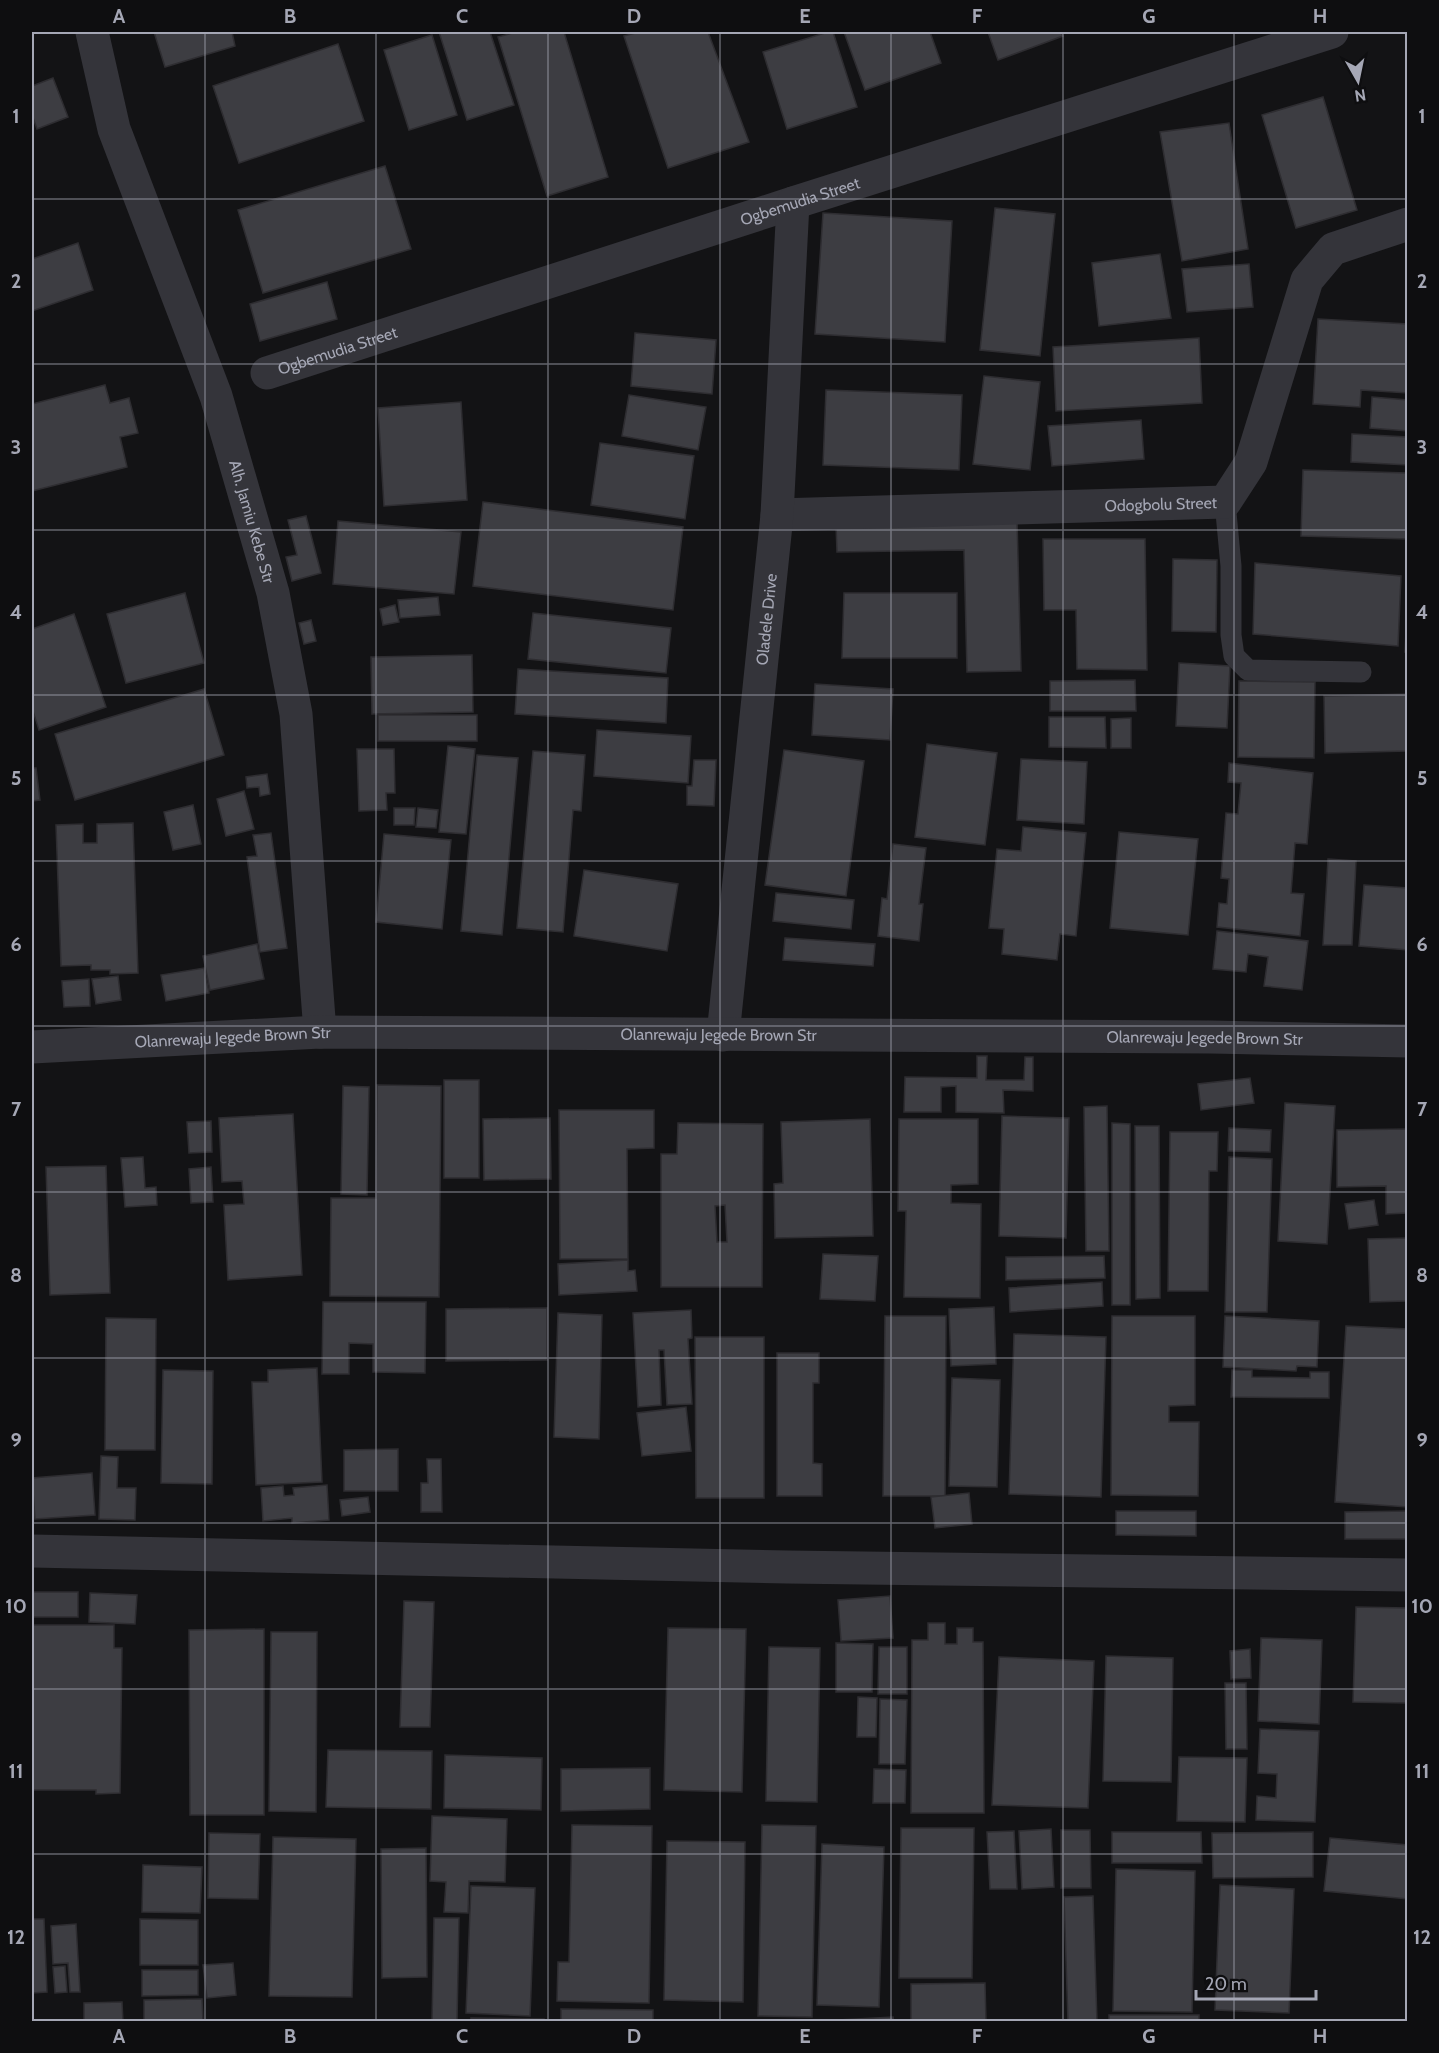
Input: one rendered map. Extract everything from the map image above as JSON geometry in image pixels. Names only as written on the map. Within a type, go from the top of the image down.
[{"type":"street","name":"Alh. Jamiu Kebe Str","points":[[92,32],[114,129],[216,396],[273,593],[296,714],[320,1032]]},
{"type":"street","name":"Ogbemudia Street","points":[[267,373],[793,202],[1332,32]]},
{"type":"street","name":"Oladele Drive","points":[[723,1035],[777,515],[793,202]]},
{"type":"street","name":"Odogbolu Street","points":[[777,515],[1225,502],[1251,462],[1306,280],[1333,249],[1407,224]]},
{"type":"street","name":"Olanrewaju Jegede Brown Str","points":[[32,1047],[320,1032],[1200,1037],[1407,1041]]},
{"type":"street","points":[[32,1551],[787,1567],[1407,1575]]},
{"type":"lane","points":[[1225,502],[1231,566],[1231,635],[1234,656],[1248,670],[1360,672]]},
{"type":"building","points":[[154,32],[232,32],[235,46],[165,67]]},
{"type":"building","points":[[439,32],[490,32],[514,105],[467,120]]},
{"type":"building","points":[[516,32],[564,32],[608,177],[547,196],[498,37]]},
{"type":"building","points":[[639,32],[708,32],[749,142],[668,168],[624,36]]},
{"type":"building","points":[[833,32],[857,107],[787,129],[763,52]]},
{"type":"building","points":[[844,32],[930,32],[941,63],[865,90]]},
{"type":"building","points":[[988,32],[1061,32],[1063,36],[998,60]]},
{"type":"building","points":[[432,35],[457,115],[409,130],[384,50]]},
{"type":"building","points":[[338,44],[364,121],[239,163],[213,86]]},
{"type":"building","points":[[53,78],[68,117],[37,129],[32,115],[32,86]]},
{"type":"building","points":[[1323,97],[1357,210],[1296,228],[1262,115]]},
{"type":"building","points":[[1229,123],[1248,249],[1182,261],[1160,132]]},
{"type":"building","points":[[385,166],[411,249],[263,293],[238,210]]},
{"type":"building","points":[[995,208],[1055,214],[1040,356],[980,350]]},
{"type":"building","points":[[823,213],[952,221],[945,342],[815,334]]},
{"type":"building","points":[[78,243],[93,290],[32,311],[32,259]]},
{"type":"building","points":[[1160,254],[1171,318],[1099,326],[1092,263]]},
{"type":"building","points":[[1249,264],[1253,307],[1187,312],[1182,269]]},
{"type":"building","points":[[327,282],[337,319],[260,341],[250,304]]},
{"type":"building","points":[[1318,319],[1408,324],[1408,393],[1361,390],[1360,407],[1313,404]]},
{"type":"building","points":[[635,333],[716,340],[712,394],[631,386]]},
{"type":"building","points":[[1199,338],[1202,403],[1056,411],[1053,347]]},
{"type":"building","points":[[984,376],[1040,382],[1030,470],[973,464]]},
{"type":"building","points":[[105,385],[110,403],[129,398],[138,433],[120,437],[127,467],[32,491],[32,404]]},
{"type":"building","points":[[826,390],[962,395],[959,470],[823,465]]},
{"type":"building","points":[[629,395],[706,407],[698,450],[622,436]]},
{"type":"building","points":[[1372,397],[1408,400],[1408,431],[1370,428]]},
{"type":"building","points":[[461,402],[467,500],[384,506],[378,408]]},
{"type":"building","points":[[1141,420],[1144,459],[1052,466],[1048,426]]},
{"type":"building","points":[[1352,434],[1408,437],[1408,465],[1351,462]]},
{"type":"building","points":[[600,443],[694,456],[685,519],[591,505]]},
{"type":"building","points":[[1303,470],[1408,473],[1408,539],[1301,536]]},
{"type":"building","points":[[483,502],[683,527],[673,610],[473,586]]},
{"type":"building","points":[[306,516],[321,573],[292,581],[286,557],[297,555],[288,520]]},
{"type":"building","points":[[1017,520],[1021,671],[967,672],[964,550],[837,552],[836,525]]},
{"type":"building","points":[[338,521],[461,532],[454,594],[333,584]]},
{"type":"building","points":[[1043,539],[1145,539],[1147,670],[1077,669],[1076,610],[1044,610]]},
{"type":"building","points":[[1173,559],[1217,560],[1216,632],[1172,631]]},
{"type":"building","points":[[1255,563],[1401,576],[1398,646],[1253,634]]},
{"type":"building","points":[[1408,591],[1408,652],[1405,652]]},
{"type":"building","points":[[185,593],[204,663],[126,683],[107,614]]},
{"type":"building","points":[[844,593],[957,593],[957,658],[842,658]]},
{"type":"building","points":[[438,597],[440,615],[400,618],[398,600]]},
{"type":"building","points":[[395,605],[399,622],[383,625],[380,609]]},
{"type":"building","points":[[533,613],[671,628],[666,673],[528,659]]},
{"type":"building","points":[[74,614],[106,707],[39,730],[32,708],[32,629]]},
{"type":"building","points":[[311,620],[316,641],[304,644],[299,623]]},
{"type":"building","points":[[472,655],[473,712],[372,714],[371,657]]},
{"type":"building","points":[[1179,663],[1230,666],[1227,728],[1176,726]]},
{"type":"building","points":[[518,669],[668,678],[666,723],[515,714]]},
{"type":"building","points":[[1135,680],[1136,711],[1050,711],[1050,681]]},
{"type":"building","points":[[1239,681],[1315,682],[1314,758],[1238,757]]},
{"type":"building","points":[[815,684],[893,689],[890,740],[812,735]]},
{"type":"building","points":[[204,689],[224,755],[75,800],[55,734]]},
{"type":"building","points":[[1408,694],[1408,751],[1325,753],[1324,696]]},
{"type":"building","points":[[378,715],[477,715],[477,741],[378,741]]},
{"type":"building","points":[[1049,717],[1105,717],[1106,748],[1049,747]]},
{"type":"building","points":[[1131,718],[1131,748],[1111,748],[1111,719]]},
{"type":"building","points":[[597,730],[691,736],[688,783],[594,776]]},
{"type":"building","points":[[927,744],[997,753],[985,845],[915,837]]},
{"type":"building","points":[[448,746],[475,749],[466,834],[439,832]]},
{"type":"building","points":[[357,749],[394,749],[395,793],[386,793],[387,810],[359,811]]},
{"type":"building","points":[[784,750],[864,761],[846,896],[765,885]]},
{"type":"building","points":[[533,751],[585,755],[581,811],[573,810],[563,932],[517,928]]},
{"type":"building","points":[[477,755],[518,758],[502,935],[461,931]]},
{"type":"building","points":[[1021,759],[1087,762],[1084,824],[1017,820]]},
{"type":"building","points":[[694,760],[716,760],[714,806],[687,805],[687,786],[692,786]]},
{"type":"building","points":[[1229,763],[1313,773],[1307,844],[1295,843],[1291,893],[1304,894],[1300,936],[1217,927],[1219,903],[1227,904],[1229,879],[1221,878],[1226,813],[1238,814],[1241,783],[1228,782]]},
{"type":"building","points":[[32,768],[36,768],[40,800],[32,801]]},
{"type":"building","points":[[267,774],[270,794],[260,796],[259,787],[247,788],[246,777]]},
{"type":"building","points":[[244,791],[254,829],[226,836],[217,799]]},
{"type":"building","points":[[193,805],[201,844],[173,850],[164,812]]},
{"type":"building","points":[[394,808],[415,808],[414,825],[394,825]]},
{"type":"building","points":[[418,808],[438,810],[436,828],[416,827]]},
{"type":"building","points":[[133,823],[138,973],[110,974],[110,970],[91,970],[91,965],[61,966],[56,825],[83,824],[83,843],[97,843],[97,824]]},
{"type":"building","points":[[1023,827],[1086,833],[1076,936],[1060,934],[1057,960],[1002,954],[1004,929],[989,928],[997,849],[1021,851]]},
{"type":"building","points":[[1119,832],[1198,839],[1188,935],[1110,928]]},
{"type":"building","points":[[271,833],[287,948],[260,952],[247,857],[257,856],[253,835]]},
{"type":"building","points":[[384,834],[451,840],[442,929],[376,922]]},
{"type":"building","points":[[893,844],[926,848],[919,904],[923,904],[919,941],[878,936],[882,898],[887,899]]},
{"type":"building","points":[[1328,859],[1356,861],[1352,945],[1323,945]]},
{"type":"building","points":[[584,870],[678,884],[667,951],[574,936]]},
{"type":"building","points":[[1364,885],[1408,888],[1408,950],[1359,946]]},
{"type":"building","points":[[776,893],[854,900],[851,929],[773,921]]},
{"type":"building","points":[[1217,931],[1308,941],[1302,990],[1264,986],[1268,957],[1248,954],[1246,972],[1213,969]]},
{"type":"building","points":[[785,938],[875,944],[873,966],[783,960]]},
{"type":"building","points":[[257,944],[264,979],[210,990],[203,956]]},
{"type":"building","points":[[204,968],[209,993],[166,1001],[161,975]]},
{"type":"building","points":[[118,976],[121,1000],[96,1004],[92,979]]},
{"type":"building","points":[[89,979],[90,1006],[64,1007],[62,981]]},
{"type":"building","points":[[977,1056],[987,1056],[986,1080],[1024,1080],[1025,1057],[1033,1057],[1033,1091],[1003,1090],[1004,1113],[956,1112],[956,1086],[941,1087],[941,1112],[904,1112],[905,1077],[977,1078]]},
{"type":"building","points":[[1250,1078],[1254,1103],[1201,1110],[1198,1084]]},
{"type":"building","points":[[444,1080],[479,1080],[479,1178],[444,1178]]},
{"type":"building","points":[[377,1085],[441,1086],[439,1297],[330,1296],[331,1198],[376,1198]]},
{"type":"building","points":[[343,1086],[369,1087],[367,1195],[341,1194]]},
{"type":"building","points":[[1285,1103],[1335,1106],[1327,1244],[1278,1241]]},
{"type":"building","points":[[1107,1106],[1109,1251],[1086,1251],[1084,1107]]},
{"type":"building","points":[[559,1110],[654,1110],[654,1148],[627,1149],[628,1259],[560,1259]]},
{"type":"building","points":[[293,1114],[302,1275],[228,1280],[224,1205],[244,1204],[242,1181],[222,1182],[219,1118]]},
{"type":"building","points":[[1002,1116],[1069,1118],[1066,1238],[999,1236]]},
{"type":"building","points":[[550,1118],[551,1179],[484,1180],[483,1119]]},
{"type":"building","points":[[870,1119],[873,1236],[775,1238],[774,1184],[783,1183],[781,1122]]},
{"type":"building","points":[[899,1119],[978,1119],[978,1184],[951,1185],[951,1203],[981,1204],[980,1298],[904,1297],[906,1211],[898,1211]]},
{"type":"building","points":[[211,1121],[212,1152],[189,1153],[187,1122]]},
{"type":"building","points":[[678,1123],[763,1124],[762,1287],[661,1287],[661,1154],[677,1154]],"holes":[[[725,1205],[727,1242],[717,1242],[715,1206]]]},
{"type":"building","points":[[1112,1123],[1130,1124],[1130,1305],[1112,1305]]},
{"type":"building","points":[[1135,1126],[1159,1126],[1160,1298],[1136,1299]]},
{"type":"building","points":[[1229,1128],[1271,1130],[1270,1152],[1228,1151]]},
{"type":"building","points":[[1408,1129],[1408,1213],[1386,1214],[1386,1186],[1337,1187],[1337,1130]]},
{"type":"building","points":[[1170,1132],[1218,1132],[1217,1171],[1209,1171],[1208,1291],[1168,1291]]},
{"type":"building","points":[[143,1157],[145,1188],[156,1187],[157,1205],[125,1207],[121,1158]]},
{"type":"building","points":[[1229,1157],[1272,1159],[1267,1312],[1225,1312]]},
{"type":"building","points":[[106,1166],[110,1293],[50,1295],[46,1167]]},
{"type":"building","points":[[211,1167],[213,1202],[191,1203],[189,1169]]},
{"type":"building","points":[[1374,1200],[1378,1225],[1349,1229],[1345,1204]]},
{"type":"building","points":[[1408,1238],[1408,1301],[1370,1302],[1368,1239]]},
{"type":"building","points":[[823,1254],[878,1256],[875,1301],[820,1299]]},
{"type":"building","points":[[1104,1256],[1105,1278],[1006,1280],[1006,1257]]},
{"type":"building","points":[[628,1260],[628,1271],[635,1270],[637,1291],[559,1295],[558,1264]]},
{"type":"building","points":[[1102,1282],[1103,1306],[1010,1312],[1009,1288]]},
{"type":"building","points":[[323,1302],[426,1302],[425,1373],[373,1372],[373,1344],[349,1343],[349,1374],[322,1374]]},
{"type":"building","points":[[994,1307],[996,1364],[951,1366],[949,1309]]},
{"type":"building","points":[[547,1308],[547,1360],[446,1361],[446,1309]]},
{"type":"building","points":[[691,1310],[692,1338],[688,1339],[692,1404],[667,1405],[664,1350],[659,1350],[661,1405],[638,1407],[633,1313]]},
{"type":"building","points":[[558,1313],[602,1315],[599,1439],[554,1437]]},
{"type":"building","points":[[885,1316],[946,1316],[945,1496],[883,1496]]},
{"type":"building","points":[[1112,1316],[1195,1316],[1195,1405],[1169,1406],[1169,1422],[1199,1422],[1198,1496],[1111,1495]]},
{"type":"building","points":[[1225,1316],[1319,1321],[1317,1367],[1297,1366],[1296,1371],[1223,1367]]},
{"type":"building","points":[[106,1318],[156,1319],[155,1450],[105,1450]]},
{"type":"building","points":[[1346,1326],[1408,1329],[1408,1507],[1335,1502]]},
{"type":"building","points":[[1014,1334],[1106,1337],[1101,1497],[1009,1494]]},
{"type":"building","points":[[695,1337],[764,1337],[764,1498],[696,1498]]},
{"type":"building","points":[[777,1353],[819,1353],[819,1383],[813,1383],[813,1463],[822,1464],[822,1496],[777,1496]]},
{"type":"building","points":[[317,1368],[322,1482],[256,1485],[252,1382],[268,1382],[268,1370]]},
{"type":"building","points":[[163,1370],[213,1371],[212,1484],[161,1483]]},
{"type":"building","points":[[1232,1370],[1252,1370],[1252,1377],[1310,1378],[1310,1372],[1329,1372],[1329,1398],[1231,1397]]},
{"type":"building","points":[[952,1378],[1000,1380],[997,1487],[949,1486]]},
{"type":"building","points":[[686,1407],[691,1451],[642,1456],[637,1413]]},
{"type":"building","points":[[398,1449],[398,1491],[344,1491],[344,1450]]},
{"type":"building","points":[[101,1456],[118,1457],[117,1488],[136,1488],[135,1520],[99,1519]]},
{"type":"building","points":[[427,1459],[441,1459],[442,1512],[421,1512],[421,1483],[428,1483]]},
{"type":"building","points":[[92,1473],[95,1515],[35,1519],[32,1478]]},
{"type":"building","points":[[327,1485],[329,1520],[292,1523],[292,1518],[263,1521],[261,1488],[283,1486],[284,1496],[294,1495],[293,1488]]},
{"type":"building","points":[[969,1493],[972,1524],[935,1528],[931,1497]]},
{"type":"building","points":[[368,1497],[370,1512],[342,1516],[340,1500]]},
{"type":"building","points":[[1116,1511],[1196,1511],[1196,1536],[1116,1535]]},
{"type":"building","points":[[1408,1511],[1408,1539],[1345,1539],[1345,1512]]},
{"type":"building","points":[[33,1592],[78,1592],[78,1617],[33,1617]]},
{"type":"building","points":[[90,1593],[137,1595],[135,1624],[89,1622]]},
{"type":"building","points":[[890,1596],[893,1638],[841,1641],[838,1600]]},
{"type":"building","points":[[404,1601],[434,1602],[430,1727],[400,1727]]},
{"type":"building","points":[[1356,1607],[1408,1608],[1408,1703],[1353,1702]]},
{"type":"building","points":[[928,1623],[945,1623],[945,1644],[957,1644],[957,1628],[973,1628],[973,1642],[983,1642],[984,1813],[911,1813],[912,1640],[928,1640]]},
{"type":"building","points":[[32,1625],[114,1625],[114,1648],[122,1648],[120,1793],[96,1794],[96,1790],[32,1790]]},
{"type":"building","points":[[668,1628],[746,1629],[742,1792],[664,1790]]},
{"type":"building","points":[[264,1629],[264,1815],[190,1815],[189,1630]]},
{"type":"building","points":[[271,1632],[317,1632],[316,1812],[269,1811]]},
{"type":"building","points":[[1261,1638],[1322,1640],[1319,1724],[1258,1721]]},
{"type":"building","points":[[836,1643],[873,1644],[872,1692],[836,1692]]},
{"type":"building","points":[[769,1647],[820,1648],[817,1802],[766,1801]]},
{"type":"building","points":[[879,1647],[907,1647],[907,1694],[878,1694]]},
{"type":"building","points":[[1250,1649],[1251,1678],[1231,1679],[1230,1651]]},
{"type":"building","points":[[1106,1656],[1173,1658],[1171,1782],[1103,1781]]},
{"type":"building","points":[[999,1657],[1094,1661],[1088,1808],[992,1805]]},
{"type":"building","points":[[1225,1683],[1246,1683],[1247,1749],[1226,1749]]},
{"type":"building","points":[[858,1697],[877,1698],[876,1737],[857,1737]]},
{"type":"building","points":[[880,1699],[907,1700],[905,1764],[879,1764]]},
{"type":"building","points":[[1260,1729],[1319,1731],[1315,1822],[1256,1820],[1257,1796],[1276,1798],[1277,1774],[1258,1773]]},
{"type":"building","points":[[328,1750],[432,1751],[431,1809],[326,1807]]},
{"type":"building","points":[[445,1755],[542,1758],[541,1810],[444,1808]]},
{"type":"building","points":[[1179,1757],[1247,1758],[1245,1822],[1177,1821]]},
{"type":"building","points":[[650,1768],[650,1809],[561,1811],[561,1769]]},
{"type":"building","points":[[874,1769],[906,1770],[905,1803],[873,1803]]},
{"type":"building","points":[[432,1816],[507,1819],[505,1882],[469,1881],[468,1913],[444,1912],[446,1882],[430,1881]]},
{"type":"building","points":[[572,1825],[652,1826],[649,2003],[557,2001],[558,1962],[569,1962]]},
{"type":"building","points":[[762,1825],[816,1826],[812,2017],[758,2016]]},
{"type":"building","points":[[901,1828],[974,1828],[972,1978],[899,1978]]},
{"type":"building","points":[[1051,1829],[1054,1887],[1022,1889],[1019,1831]]},
{"type":"building","points":[[1061,1830],[1090,1830],[1091,1888],[1061,1888]]},
{"type":"building","points":[[1014,1831],[1017,1889],[990,1889],[987,1832]]},
{"type":"building","points":[[1112,1832],[1201,1832],[1202,1863],[1112,1863]]},
{"type":"building","points":[[1313,1832],[1313,1877],[1213,1878],[1212,1833]]},
{"type":"building","points":[[209,1833],[260,1834],[258,1899],[208,1898]]},
{"type":"building","points":[[273,1837],[356,1839],[352,1997],[269,1996]]},
{"type":"building","points":[[1330,1838],[1408,1845],[1408,1899],[1324,1891]]},
{"type":"building","points":[[667,1841],[745,1842],[743,2002],[664,2000]]},
{"type":"building","points":[[822,1844],[884,1847],[879,2007],[817,2005]]},
{"type":"building","points":[[426,1848],[427,1977],[382,1978],[381,1849]]},
{"type":"building","points":[[143,1865],[202,1867],[200,1913],[142,1912]]},
{"type":"building","points":[[1116,1869],[1195,1871],[1192,2012],[1113,2011]]},
{"type":"building","points":[[1220,1885],[1294,1889],[1289,2013],[1215,2010]]},
{"type":"building","points":[[471,1886],[535,1888],[530,2016],[466,2013]]},
{"type":"building","points":[[1093,1896],[1097,2022],[1068,2022],[1064,1897]]},
{"type":"building","points":[[434,1918],[459,1918],[457,2022],[432,2022]]},
{"type":"building","points":[[32,1919],[44,1919],[47,1992],[32,1993]]},
{"type":"building","points":[[140,1919],[198,1920],[198,1965],[140,1965]]},
{"type":"building","points":[[76,1924],[80,1992],[70,1992],[68,1963],[53,1964],[51,1926]]},
{"type":"building","points":[[233,1963],[236,1995],[207,1998],[203,1965]]},
{"type":"building","points":[[65,1966],[67,1992],[55,1993],[53,1967]]},
{"type":"building","points":[[142,1970],[198,1970],[198,1995],[142,1996]]},
{"type":"building","points":[[985,1983],[986,2022],[911,2022],[911,1984]]},
{"type":"building","points":[[202,1999],[203,2022],[144,2022],[144,2000]]},
{"type":"building","points":[[122,2002],[123,2022],[84,2022],[84,2003]]},
{"type":"building","points":[[561,2009],[653,2010],[653,2022],[561,2022]]},
{"type":"building","points":[[1109,2015],[1199,2015],[1199,2022],[1109,2022]]},
{"type":"building","points":[[893,2017],[894,2022],[838,2022],[838,2020]]},
{"type":"building","points":[[471,2018],[544,2019],[544,2022],[471,2022]]}]
